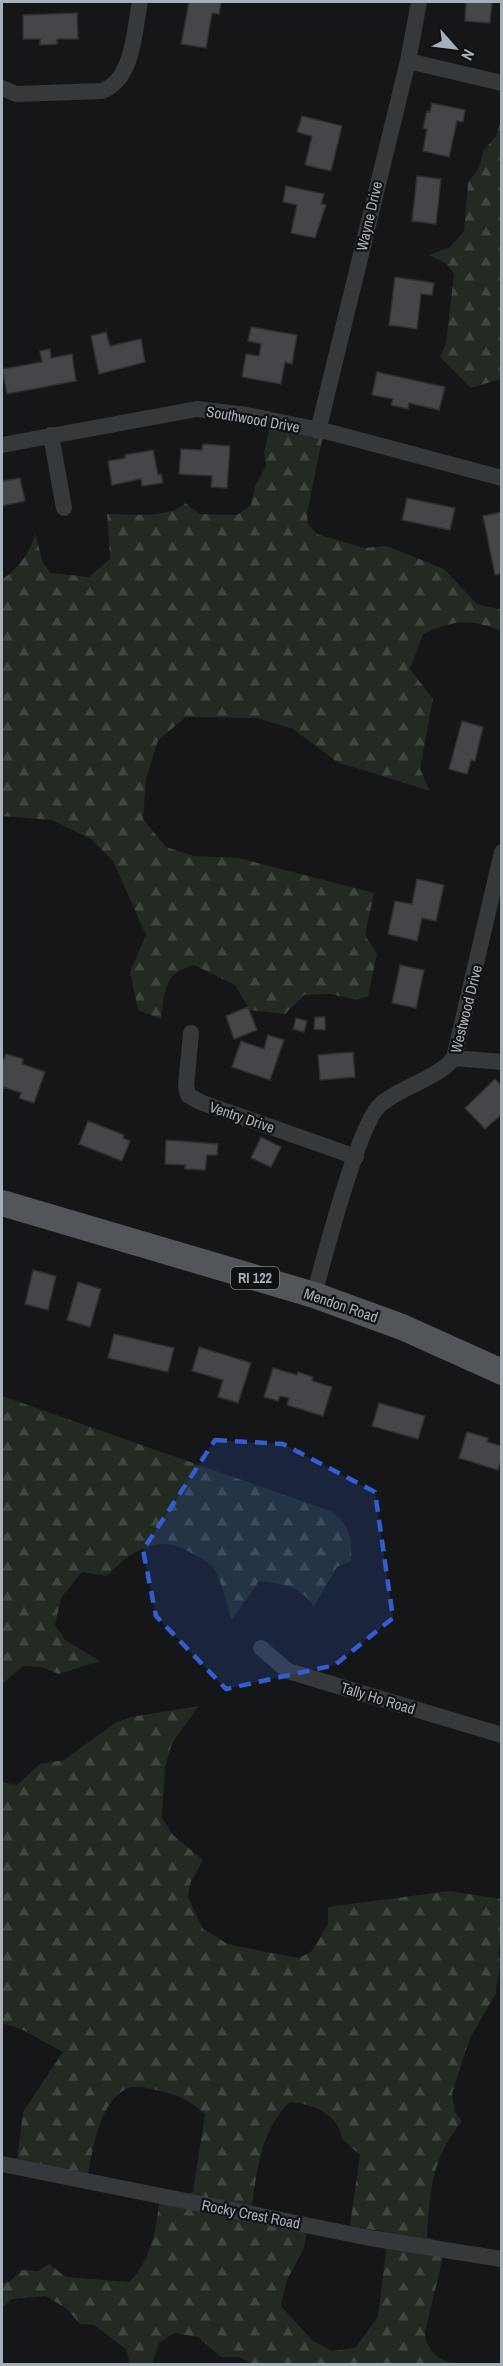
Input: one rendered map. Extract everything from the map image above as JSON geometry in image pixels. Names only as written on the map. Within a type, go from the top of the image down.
[{"type":"main road","name":"Mendon Road","points":[[2,1203],[314,1295],[402,1327],[501,1372]]},
{"type":"street","points":[[2,88],[16,94],[102,92],[113,87],[128,61],[140,2]]},
{"type":"street","name":"Wayne Drive","points":[[318,431],[408,61],[420,2]]},
{"type":"street","points":[[408,61],[501,83]]},
{"type":"street","name":"Southwood Drive","points":[[2,445],[197,409],[247,415],[318,431],[501,478]]},
{"type":"street","points":[[51,435],[64,508]]},
{"type":"street","name":"Westwood Drive","points":[[314,1295],[356,1157],[369,1122],[379,1105],[447,1066],[454,1058],[501,852]]},
{"type":"street","name":"Ventry Drive","points":[[191,1033],[186,1086],[188,1095],[200,1102],[356,1157]]},
{"type":"street","points":[[454,1058],[501,1062]]},
{"type":"street","name":"Tally Ho Road","points":[[261,1648],[288,1671],[501,1735]]},
{"type":"street","name":"Rocky Crest Road","points":[[2,2164],[370,2238],[501,2259]]},
{"type":"highlighted area","points":[[215,1440],[283,1444],[375,1492],[393,1618],[335,1665],[226,1689],[156,1616],[143,1550]]},
{"type":"green space","points":[[501,119],[501,379],[471,388],[440,357],[446,343],[454,274],[445,263],[429,255],[450,247],[464,231],[468,183],[479,168],[483,151],[496,136]]},
{"type":"green space","points":[[271,420],[324,431],[307,513],[308,524],[317,534],[364,548],[387,546],[444,569],[477,604],[501,608],[501,631],[480,624],[462,622],[423,634],[410,669],[433,699],[420,769],[430,791],[337,762],[293,729],[257,718],[186,717],[158,740],[146,780],[143,819],[166,847],[194,856],[239,858],[374,893],[365,935],[377,954],[368,996],[356,1000],[331,994],[304,995],[285,1014],[250,1010],[235,985],[194,965],[184,968],[176,973],[167,984],[161,1019],[138,1010],[130,972],[146,935],[113,861],[91,839],[52,820],[2,816],[2,579],[23,559],[31,546],[35,533],[43,563],[51,573],[89,577],[110,559],[107,514],[160,514],[185,503],[200,514],[237,515],[251,505],[255,486],[266,466],[264,453]]},
{"type":"green space","points":[[2,1396],[333,1512],[347,1528],[351,1546],[351,1561],[337,1567],[314,1606],[296,1589],[259,1581],[232,1620],[218,1577],[208,1563],[168,1544],[147,1547],[126,1558],[107,1576],[82,1572],[61,1598],[55,1625],[65,1640],[100,1661],[59,1674],[41,1667],[23,1666],[2,1684]]},
{"type":"green space","points":[[199,1706],[172,1743],[165,1767],[162,1818],[173,1835],[203,1860],[190,1884],[188,1897],[203,1929],[226,1943],[299,1958],[312,1951],[328,1924],[328,1907],[449,1891],[501,1899],[501,1936],[498,1953],[500,1968],[496,1993],[470,2038],[452,2093],[455,2112],[462,2121],[438,2162],[429,2204],[427,2237],[446,2244],[425,2332],[426,2338],[434,2354],[456,2364],[253,2364],[239,2357],[221,2357],[198,2337],[174,2333],[159,2343],[152,2364],[130,2364],[126,2349],[94,2325],[80,2324],[67,2309],[46,2296],[12,2299],[2,2308],[2,2284],[10,2281],[22,2270],[38,2271],[49,2264],[66,2277],[129,2282],[137,2273],[149,2251],[161,2191],[187,2194],[193,2192],[205,2114],[182,2098],[146,2088],[128,2088],[118,2094],[111,2103],[99,2126],[88,2174],[17,2160],[23,2112],[63,2052],[23,2030],[2,2023],[2,1782],[17,1785],[40,1764],[64,1760],[115,1723],[131,1717]],"holes":[[[290,2102],[307,2105],[324,2112],[336,2123],[342,2139],[360,2155],[350,2225],[387,2232],[388,2235],[378,2317],[355,2348],[332,2351],[313,2341],[281,2306],[286,2282],[303,2250],[310,2221],[252,2205],[262,2150],[273,2124]]]},
{"type":"building","points":[[189,2],[221,2],[219,14],[212,13],[206,48],[181,44]]},
{"type":"building","points":[[462,2],[492,2],[490,23],[465,21],[466,3]]},
{"type":"building","points":[[77,13],[78,39],[57,39],[57,44],[40,45],[40,39],[23,39],[23,15]]},
{"type":"building","points":[[432,103],[465,110],[463,122],[457,121],[449,157],[423,151],[427,129],[423,128],[427,111],[430,112]]},
{"type":"building","points":[[302,116],[342,126],[331,171],[305,165],[312,136],[297,132]]},
{"type":"building","points":[[417,176],[441,179],[436,224],[412,221]]},
{"type":"building","points":[[286,186],[324,194],[321,204],[326,205],[315,238],[291,233],[297,205],[283,202]]},
{"type":"building","points":[[395,277],[434,283],[432,295],[421,294],[417,329],[389,325]]},
{"type":"building","points":[[251,327],[297,335],[292,364],[285,362],[281,384],[242,377],[246,354],[259,356],[261,344],[248,341]]},
{"type":"building","points":[[106,332],[110,346],[141,339],[145,362],[99,374],[91,336]]},
{"type":"building","points":[[50,349],[51,358],[72,354],[76,381],[7,394],[2,369],[42,362],[40,351]]},
{"type":"building","points":[[377,372],[445,387],[439,410],[409,403],[408,409],[391,405],[393,399],[372,395]]},
{"type":"building","points":[[203,444],[230,446],[227,488],[211,487],[212,476],[179,474],[181,449],[202,450]]},
{"type":"building","points":[[153,450],[158,475],[161,474],[163,483],[142,486],[141,479],[112,485],[108,461]]},
{"type":"building","points":[[20,478],[25,501],[2,506],[2,481]]},
{"type":"building","points":[[407,498],[455,508],[450,530],[402,520]]},
{"type":"building","points":[[502,512],[502,573],[495,575],[483,516]]},
{"type":"building","points":[[462,721],[483,727],[475,761],[471,760],[467,774],[449,769]]},
{"type":"building","points":[[417,879],[444,885],[436,921],[422,918],[417,941],[388,934],[395,901],[412,904]]},
{"type":"building","points":[[400,965],[424,970],[416,1008],[392,1003]]},
{"type":"building","points":[[248,1007],[257,1030],[234,1039],[226,1016]]},
{"type":"building","points":[[315,1017],[325,1017],[325,1030],[314,1029]]},
{"type":"building","points":[[296,1018],[307,1021],[304,1032],[293,1029]]},
{"type":"building","points":[[268,1035],[284,1040],[270,1080],[232,1067],[241,1041],[264,1049]]},
{"type":"building","points":[[353,1052],[355,1077],[320,1080],[318,1055]]},
{"type":"building","points":[[6,1054],[23,1059],[22,1064],[45,1072],[34,1103],[19,1098],[21,1093],[4,1087],[2,1094],[2,1060]]},
{"type":"building","points":[[495,1079],[502,1086],[502,1114],[485,1129],[465,1108]]},
{"type":"building","points":[[88,1121],[124,1135],[123,1138],[130,1141],[122,1161],[79,1144]]},
{"type":"building","points":[[261,1137],[281,1147],[271,1167],[251,1158]]},
{"type":"building","points":[[166,1140],[218,1144],[217,1155],[207,1155],[205,1170],[185,1169],[185,1165],[165,1164]]},
{"type":"building","points":[[33,1270],[56,1276],[48,1310],[25,1304]]},
{"type":"building","points":[[78,1282],[101,1289],[90,1327],[67,1320]]},
{"type":"building","points":[[114,1334],[174,1348],[168,1372],[108,1358]]},
{"type":"building","points":[[199,1347],[251,1363],[238,1403],[218,1397],[223,1380],[192,1371]]},
{"type":"building","points":[[273,1368],[297,1375],[298,1372],[313,1377],[312,1381],[332,1387],[323,1416],[287,1405],[289,1398],[280,1396],[278,1401],[264,1397]]},
{"type":"building","points":[[379,1403],[425,1416],[418,1439],[372,1426]]},
{"type":"building","points":[[467,1432],[488,1438],[487,1442],[502,1446],[502,1457],[498,1470],[459,1458]]}]
